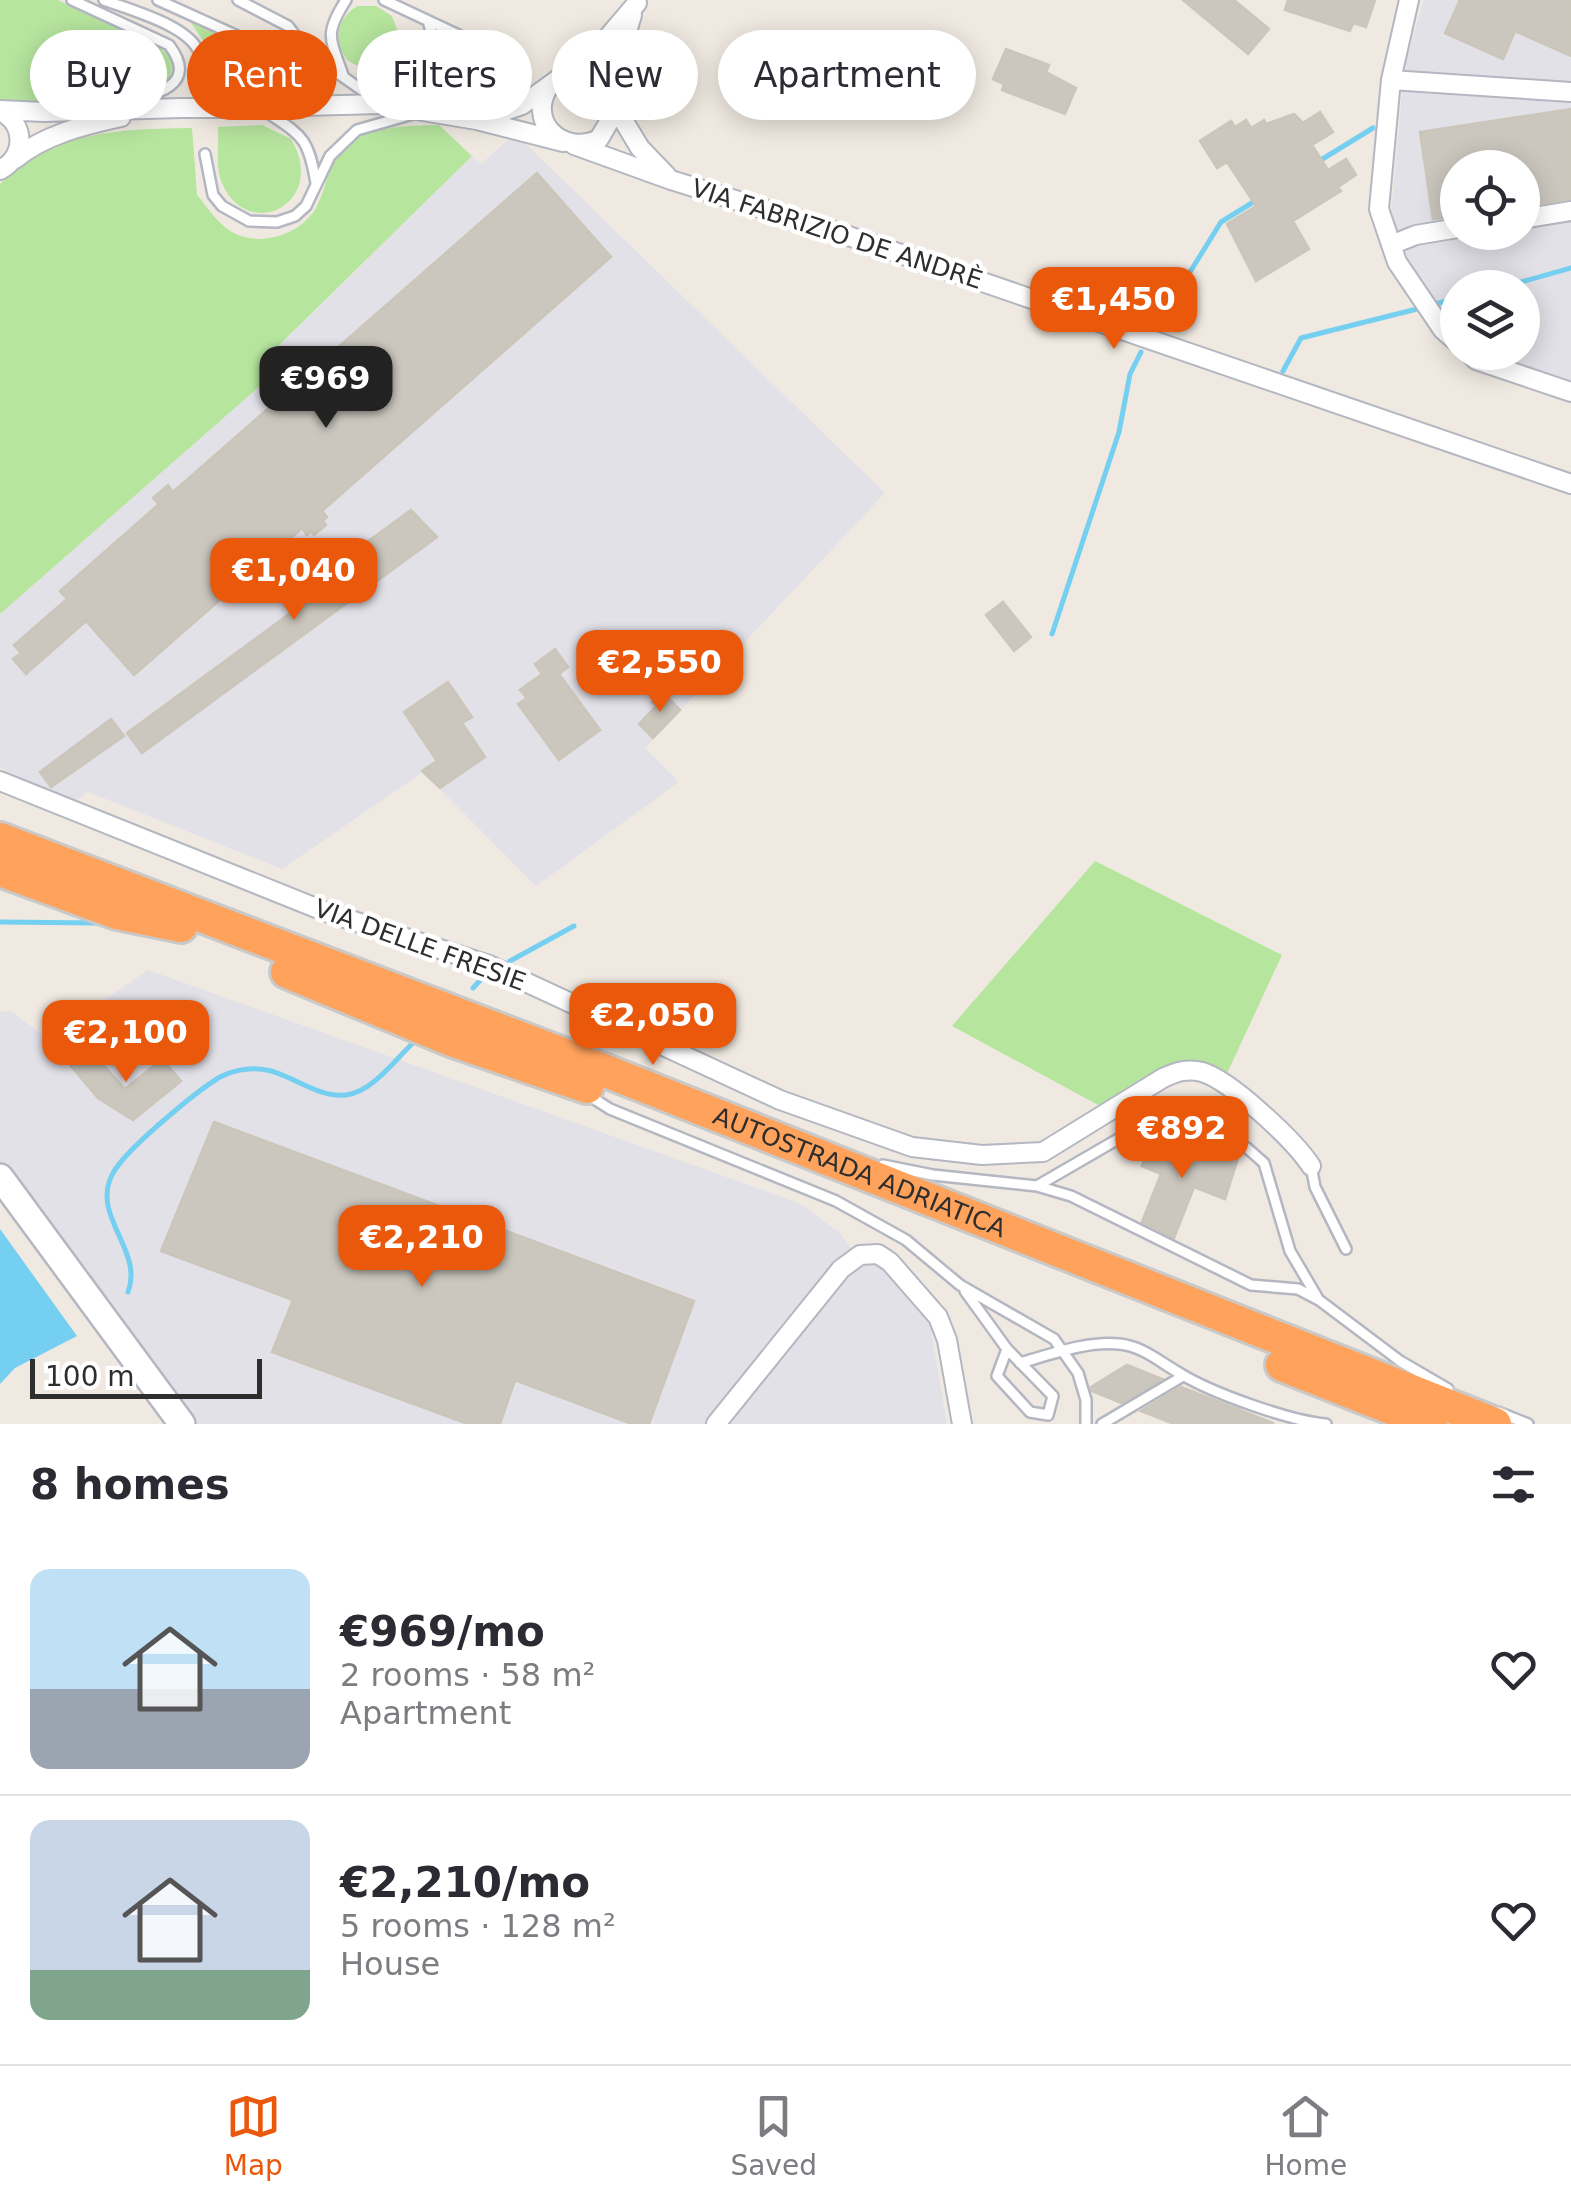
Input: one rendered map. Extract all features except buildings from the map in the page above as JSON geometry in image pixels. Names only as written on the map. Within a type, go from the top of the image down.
[{"type":"highway","points":[[0,824],[116,881]]},
{"type":"highway","name":"AUTOSTRADA ADRIATICA","points":[[0,839],[116,881],[1430,1424]]},
{"type":"highway","points":[[0,856],[149,917]]},
{"type":"highway","points":[[0,870],[117,913],[149,917]]},
{"type":"highway","name":"AUTOSTRADA ADRIATICA","points":[[149,917],[181,926],[451,1040],[564,1066],[1489,1415]]},
{"type":"main road","points":[[0,1177],[182,1424]]},
{"type":"main road","points":[[0,1200],[161,1424]]},
{"type":"street","points":[[1410,0],[1391,80],[1379,209],[1397,262],[1440,327]]},
{"type":"street","points":[[614,30],[638,1]]},
{"type":"street","points":[[630,30],[638,1]]},
{"type":"street","points":[[1391,80],[1571,92]]},
{"type":"street","points":[[552,86],[541,106],[543,119],[552,134],[568,143],[593,142],[605,133],[612,120]]},
{"type":"street","points":[[167,108],[175,108]]},
{"type":"street","points":[[5,167],[29,148],[71,130],[175,108]]},
{"type":"street","name":"VIA FABRIZIO DE ANDRÈ","points":[[175,108],[187,108]]},
{"type":"street","points":[[0,110],[30,110]]},
{"type":"street","points":[[0,110],[19,130],[19,150],[5,167]]},
{"type":"street","name":"VIA FABRIZIO DE ANDRÈ","points":[[477,120],[568,143],[671,180],[828,228],[1571,484]]},
{"type":"street","points":[[624,120],[640,148],[671,180]]},
{"type":"street","points":[[1540,216],[1571,212]]},
{"type":"street","points":[[1391,245],[1440,231]]},
{"type":"street","points":[[1506,370],[1571,392]]},
{"type":"street","name":"VIA DELLE FRESIE","points":[[0,781],[326,912],[489,965],[780,1100],[912,1147],[982,1155],[1042,1152],[1163,1078],[1191,1070],[1223,1082],[1300,1148],[1311,1166]]},
{"type":"street","points":[[716,1424],[841,1269],[852,1258],[870,1253],[890,1262],[938,1317],[947,1340],[962,1424]]},
{"type":"lane","points":[[72,0],[137,30]]},
{"type":"lane","points":[[104,0],[187,38]]},
{"type":"lane","points":[[158,0],[297,62],[343,75]]},
{"type":"lane","points":[[238,0],[288,26],[309,54],[357,86]]},
{"type":"lane","points":[[343,75],[332,45],[331,24],[346,0]]},
{"type":"lane","points":[[384,0],[518,63],[519,78],[510,89],[495,96],[469,94],[452,84],[444,73],[428,21]]},
{"type":"lane","points":[[167,44],[177,56],[180,70],[174,84],[167,88]]},
{"type":"lane","points":[[279,120],[298,132],[311,154],[316,186]]},
{"type":"lane","points":[[205,154],[213,195],[222,206],[249,221],[277,222],[295,216],[306,206],[330,156],[357,130],[385,120]]},
{"type":"lane","points":[[564,1066],[638,1070]]},
{"type":"lane","points":[[564,1066],[610,1109],[874,1220],[960,1284],[1054,1339],[1074,1362],[1083,1386],[1086,1424]]},
{"type":"lane","points":[[1037,1186],[1144,1124],[1178,1124],[1222,1136],[1247,1148],[1264,1163],[1290,1251],[1319,1300]]},
{"type":"lane","points":[[868,1162],[933,1175],[1037,1186],[1108,1212],[1252,1285],[1298,1288],[1400,1361],[1452,1391]]},
{"type":"lane","points":[[1311,1166],[1315,1187],[1346,1249]]},
{"type":"lane","points":[[960,1284],[1007,1349],[1054,1396],[1048,1414],[1030,1412],[997,1376],[1007,1349]]},
{"type":"lane","points":[[1020,1362],[1083,1346],[1128,1345],[1156,1357],[1183,1376],[1298,1423],[1326,1424]]},
{"type":"lane","points":[[1102,1424],[1183,1376]]},
{"type":"lane","points":[[1489,1415],[1528,1424]]},
{"type":"shaded area","points":[[1424,0],[1571,0],[1571,383],[1534,370],[1540,370],[1540,270],[1440,270],[1440,306],[1409,261],[1391,213],[1405,64]]},
{"type":"shaded area","points":[[509,139],[526,144],[885,493],[645,748],[679,782],[536,886],[423,772],[282,869],[88,792],[71,804],[0,767],[0,614],[276,372],[266,359],[472,156],[481,164]]},
{"type":"shaded area","points":[[148,970],[799,1203],[841,1234],[862,1264],[874,1263],[893,1280],[930,1325],[947,1424],[196,1424],[0,1170],[0,1011],[12,1012],[48,1039]]},
{"type":"green space","points":[[0,0],[58,0],[123,30],[30,30],[30,104],[0,103]]},
{"type":"green space","points":[[357,6],[376,6],[392,16],[397,30],[357,30],[357,65],[348,61],[338,38],[341,24]]},
{"type":"green space","points":[[189,20],[208,30],[196,30]]},
{"type":"green space","points":[[167,55],[172,67],[167,80]]},
{"type":"green space","points":[[262,125],[291,139],[300,162],[300,181],[293,197],[280,208],[265,213],[249,211],[234,201],[222,183],[218,163],[218,127]]},
{"type":"green space","points":[[439,125],[472,156],[267,357],[277,371],[0,614],[0,184],[43,153],[90,136],[192,128],[197,195],[230,231],[247,238],[270,238],[293,230],[311,215],[336,157],[348,144],[380,130]]},
{"type":"green space","points":[[1095,861],[1282,955],[1223,1082],[1191,1070],[1111,1112],[952,1026]]},
{"type":"water","points":[[0,1229],[77,1336],[15,1368],[0,1384]]},
{"type":"waterway","points":[[1316,163],[1373,128]]},
{"type":"waterway","points":[[1159,322],[1221,222],[1255,201]]},
{"type":"waterway","points":[[1540,277],[1571,268]]},
{"type":"waterway","points":[[1431,305],[1440,303]]},
{"type":"waterway","points":[[1283,371],[1301,338],[1421,308]]},
{"type":"waterway","points":[[1052,634],[1119,432],[1130,374],[1141,352]]},
{"type":"waterway","points":[[0,922],[98,923]]},
{"type":"waterway","points":[[510,961],[574,926]]},
{"type":"waterway","points":[[473,988],[487,973]]},
{"type":"waterway","points":[[128,1292],[129,1262],[112,1219],[107,1190],[119,1164],[162,1122],[220,1077],[244,1070],[280,1074],[334,1095],[356,1093],[374,1082],[412,1044]]}]
